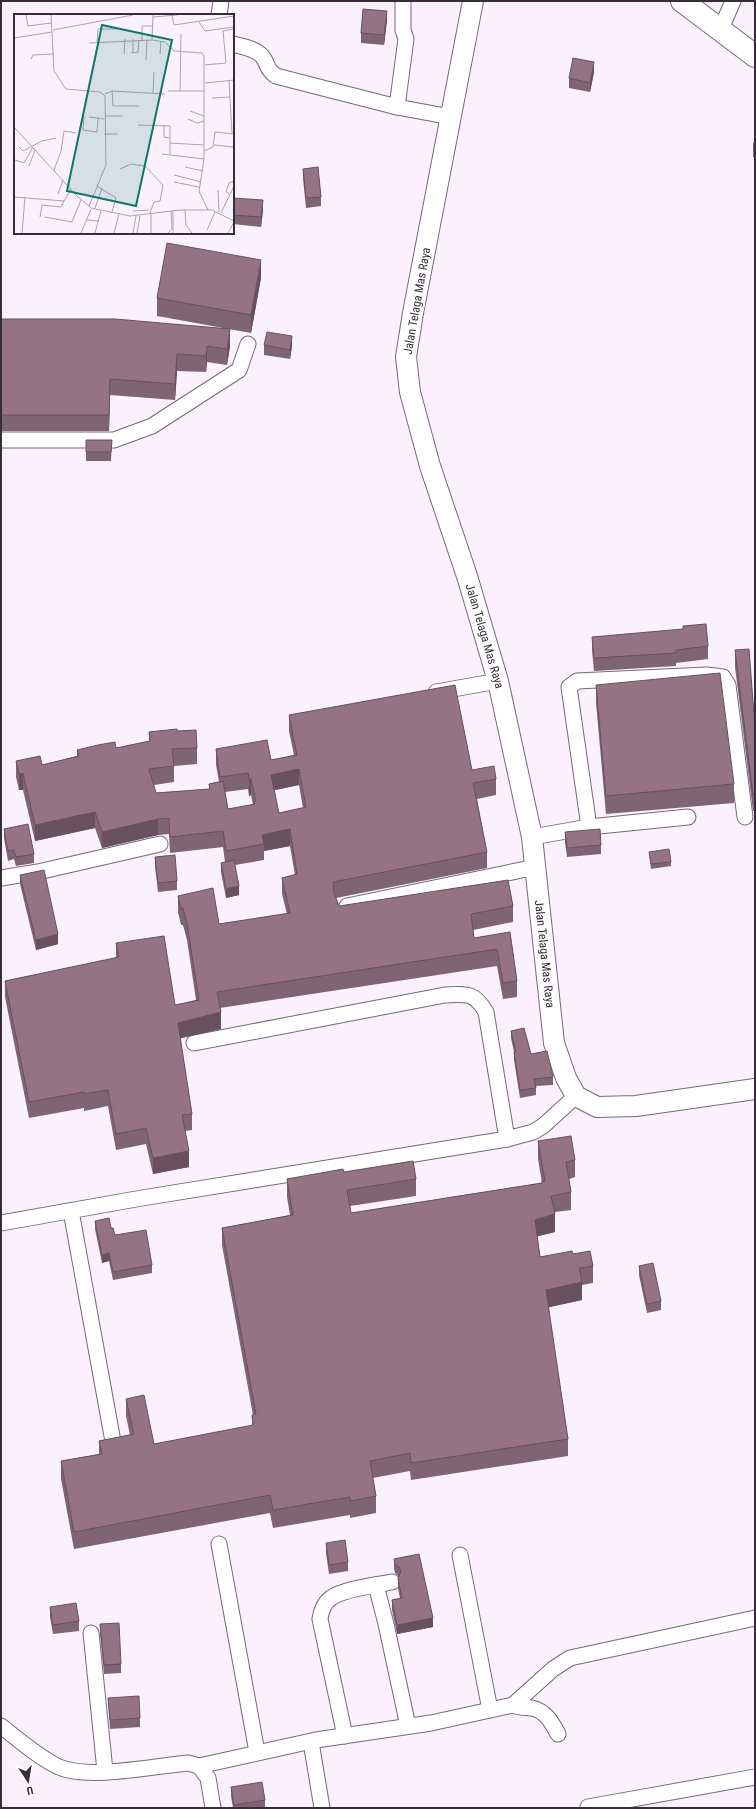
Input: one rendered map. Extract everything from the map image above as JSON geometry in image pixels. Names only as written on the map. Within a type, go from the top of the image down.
[{"type":"highway","points":[[682,1],[755,56]]},
{"type":"main road","name":"Jalan Telaga Mas Raya","points":[[473,1],[413,313],[406,358],[410,392],[430,466],[468,576],[498,681],[532,837],[554,1043],[566,1078],[576,1096]]},
{"type":"main road","points":[[576,1096],[597,1106],[636,1106],[755,1089]]},
{"type":"street","points":[[219,14],[221,1]]},
{"type":"street","points":[[397,107],[406,39],[403,30],[403,1]]},
{"type":"street","points":[[720,31],[733,1]]},
{"type":"street","points":[[234,44],[255,50],[262,57],[268,70],[276,76],[397,107],[451,117]]},
{"type":"street","points":[[1,440],[114,440],[152,426],[238,370],[248,344]]},
{"type":"street","points":[[589,827],[569,687],[577,681],[707,675],[723,677],[728,685],[745,817]]},
{"type":"street","points":[[422,695],[498,681]]},
{"type":"street","points":[[532,837],[589,827],[688,817]]},
{"type":"street","points":[[1,878],[38,872],[160,844]]},
{"type":"street","points":[[343,907],[536,867]]},
{"type":"street","points":[[194,1043],[445,994],[468,994],[478,1000],[486,1012],[507,1139]]},
{"type":"street","points":[[1,1223],[507,1139],[533,1132],[543,1126],[576,1096]]},
{"type":"street","points":[[71,1211],[112,1436]]},
{"type":"street","points":[[219,1544],[257,1752]]},
{"type":"street","points":[[460,1555],[490,1710]]},
{"type":"street","points":[[345,1736],[320,1619],[321,1611],[332,1597],[345,1592],[392,1582]]},
{"type":"street","points":[[376,1585],[408,1726]]},
{"type":"street","points":[[1,1726],[42,1757],[60,1767],[76,1771],[105,1771],[188,1763],[200,1766],[257,1752],[408,1726],[514,1705],[553,1669],[570,1658],[755,1618]]},
{"type":"street","points":[[91,1632],[105,1771]]},
{"type":"street","points":[[514,1705],[522,1708],[538,1710],[549,1718],[558,1734]]},
{"type":"street","points":[[311,1742],[322,1808]]},
{"type":"street","points":[[200,1766],[208,1778],[213,1808]]},
{"type":"street","points":[[588,1807],[755,1777]]},
{"type":"building","points":[[363,9],[387,11],[384,35],[361,33]]},
{"type":"building","points":[[573,58],[594,62],[590,83],[569,78]]},
{"type":"building","points":[[318,167],[321,197],[306,198],[303,169]]},
{"type":"building","points":[[234,198],[263,200],[261,217],[234,215]]},
{"type":"building","points":[[167,243],[261,260],[251,315],[157,298]]},
{"type":"building","points":[[1,319],[115,319],[230,329],[227,349],[207,346],[206,356],[177,354],[175,384],[110,379],[109,415],[1,415]]},
{"type":"building","points":[[267,332],[292,336],[290,350],[264,345]]},
{"type":"building","points":[[86,440],[112,440],[111,452],[86,452]]},
{"type":"building","points":[[706,624],[708,646],[676,650],[676,653],[594,658],[592,637],[683,629],[683,626]]},
{"type":"building","points":[[749,649],[755,728],[755,794],[753,795],[735,650]]},
{"type":"building","points":[[720,673],[734,784],[606,796],[596,685]]},
{"type":"building","points":[[455,685],[472,770],[494,766],[496,779],[473,783],[487,852],[333,882],[334,893],[339,906],[508,880],[513,906],[471,914],[474,938],[510,932],[517,981],[503,983],[497,949],[217,992],[221,1012],[178,1023],[192,1114],[182,1115],[189,1151],[153,1158],[146,1128],[116,1134],[108,1090],[84,1094],[84,1092],[29,1102],[5,981],[119,957],[116,943],[164,936],[175,1005],[199,1000],[187,924],[178,896],[213,888],[219,924],[290,913],[282,878],[297,874],[290,829],[262,835],[264,844],[226,851],[223,831],[170,837],[169,818],[158,819],[102,832],[95,812],[35,825],[23,773],[19,774],[16,761],[40,756],[42,765],[79,756],[77,750],[98,745],[115,742],[116,748],[150,741],[149,732],[177,729],[177,731],[196,730],[197,748],[172,749],[174,766],[149,769],[156,793],[210,789],[209,784],[223,781],[228,809],[255,804],[254,802],[256,801],[251,779],[249,779],[248,773],[220,777],[216,749],[267,740],[271,760],[297,755],[289,715]],"holes":[[[299,769],[306,807],[279,813],[271,775]]]},
{"type":"building","points":[[28,824],[34,854],[16,857],[14,850],[8,851],[4,829]]},
{"type":"building","points":[[600,829],[601,845],[567,848],[565,832]]},
{"type":"building","points":[[669,849],[671,862],[651,864],[649,852]]},
{"type":"building","points":[[175,855],[177,881],[158,883],[155,857]]},
{"type":"building","points":[[234,860],[239,886],[226,889],[221,863]]},
{"type":"building","points":[[44,870],[58,934],[36,940],[20,875]]},
{"type":"building","points":[[524,1028],[531,1054],[547,1051],[553,1077],[534,1079],[536,1088],[520,1090],[514,1052],[516,1052],[511,1031]]},
{"type":"building","points":[[571,1136],[575,1160],[566,1162],[571,1192],[551,1196],[555,1214],[535,1220],[540,1257],[572,1251],[573,1254],[590,1251],[593,1266],[579,1268],[582,1282],[546,1290],[568,1439],[411,1463],[410,1453],[370,1461],[376,1496],[350,1501],[350,1497],[273,1510],[270,1495],[74,1532],[61,1461],[102,1454],[99,1441],[134,1434],[126,1399],[144,1395],[154,1444],[253,1425],[252,1415],[256,1414],[222,1228],[293,1215],[287,1179],[343,1169],[344,1172],[413,1161],[416,1179],[347,1190],[351,1213],[542,1183],[542,1181],[545,1181],[538,1141]]},
{"type":"building","points":[[109,1218],[111,1228],[113,1228],[115,1235],[146,1230],[152,1265],[113,1272],[109,1253],[102,1255],[95,1221]]},
{"type":"building","points":[[653,1263],[661,1301],[647,1304],[639,1266]]},
{"type":"building","points":[[345,1540],[348,1562],[329,1565],[326,1543]]},
{"type":"building","points":[[419,1554],[433,1618],[397,1625],[392,1600],[402,1598],[398,1579],[401,1571],[395,1564],[394,1559]]},
{"type":"building","points":[[76,1603],[79,1621],[53,1625],[50,1607]]},
{"type":"building","points":[[119,1623],[121,1664],[104,1665],[100,1624]]},
{"type":"building","points":[[139,1696],[140,1718],[110,1720],[108,1698]]},
{"type":"building","points":[[262,1782],[265,1800],[234,1805],[231,1787]]}]
